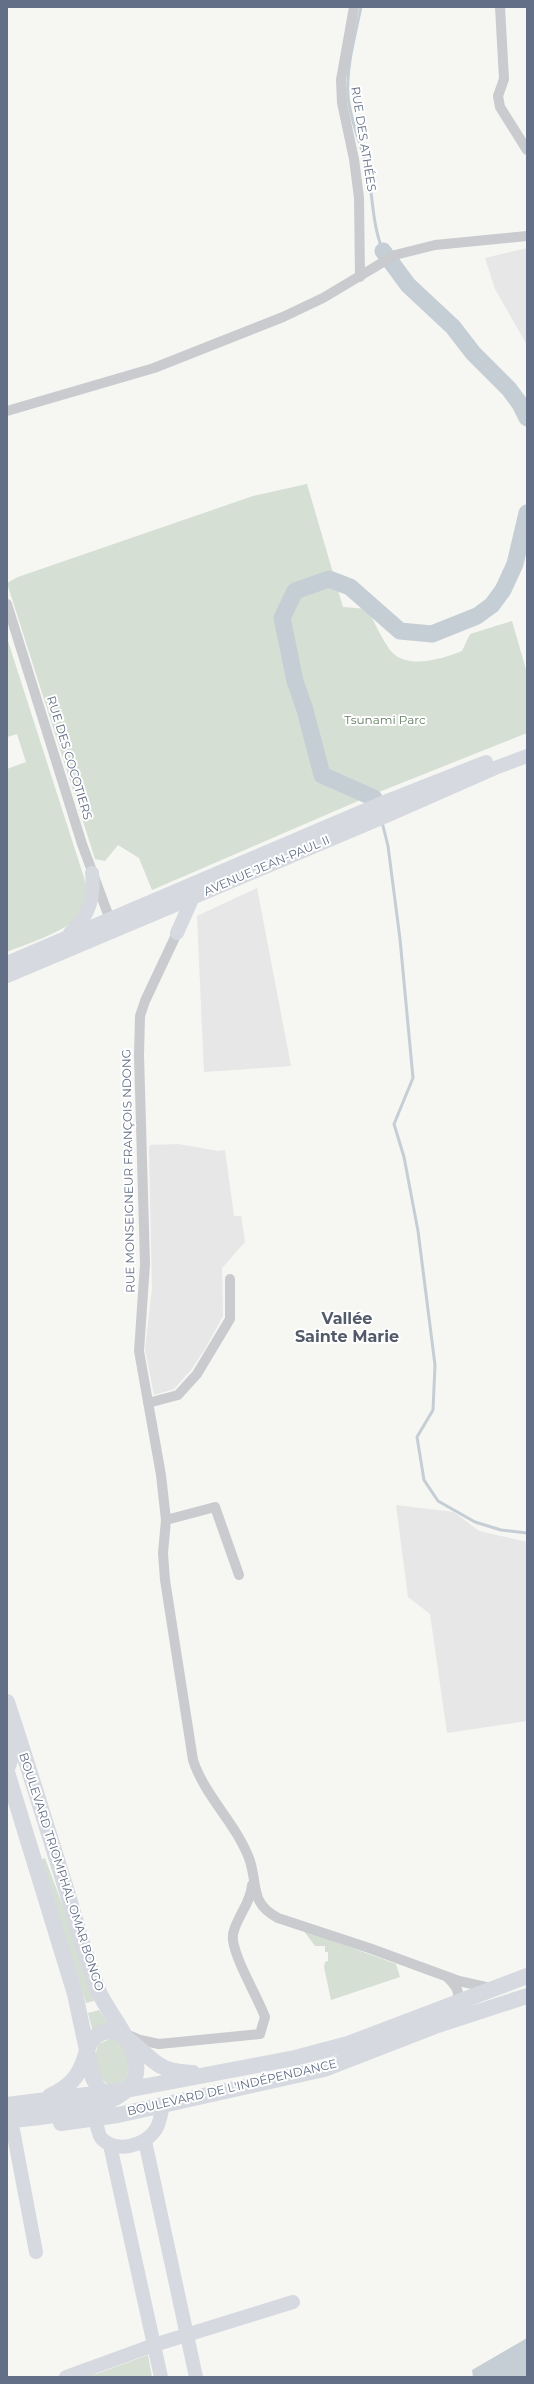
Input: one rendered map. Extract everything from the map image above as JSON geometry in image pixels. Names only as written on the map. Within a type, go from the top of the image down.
[{"type":"main road","name":"AVENUE JEAN-PAUL II","points":[[7,963],[61,940],[157,912],[193,897],[527,746]]},
{"type":"main road","name":"AVENUE JEAN-PAUL II","points":[[7,976],[112,925],[379,812],[527,756]]},
{"type":"main road","points":[[61,940],[81,923],[87,912],[93,896],[92,873]]},
{"type":"main road","points":[[177,933],[193,897]]},
{"type":"main road","points":[[157,912],[166,912],[172,916],[175,920],[177,933]]},
{"type":"main road","name":"BOULEVARD TRIOMPHAL OMAR BONGO","points":[[7,1702],[78,1929],[104,2003],[124,2033]]},
{"type":"main road","points":[[7,1729],[12,1750],[7,1770],[18,1779],[25,1790],[57,1882],[78,1929]]},
{"type":"main road","name":"BOULEVARD TRIOMPHAL OMAR BONGO","points":[[7,1770],[22,1827],[79,2009],[87,2051]]},
{"type":"main road","points":[[7,1804],[22,1827]]},
{"type":"main road","name":"BOULEVARD DE L'INDÉPENDANCE","points":[[115,2093],[276,2063],[348,2044],[527,1976]]},
{"type":"main road","points":[[492,2007],[509,1995],[527,1988]]},
{"type":"main road","name":"BOULEVARD DE L'INDÉPENDANCE","points":[[9,2127],[95,2119],[118,2115],[339,2064],[435,2026],[527,1996]]},
{"type":"main road","points":[[79,2009],[104,2003]]},
{"type":"main road","points":[[35,2102],[64,2090],[70,2085],[82,2068],[90,2042],[99,2034],[111,2032],[124,2033],[155,2062],[166,2069],[213,2075]]},
{"type":"main road","points":[[36,2252],[9,2127],[96,2107],[134,2081],[136,2072],[134,2058],[124,2033]]},
{"type":"main road","points":[[87,2051],[93,2078],[99,2089],[115,2093],[125,2101],[142,2100],[245,2083],[268,2081]]},
{"type":"main road","points":[[7,2105],[115,2093]]},
{"type":"main road","points":[[95,2119],[101,2138],[110,2145],[124,2147],[145,2141],[156,2129],[163,2105]]},
{"type":"main road","points":[[145,2141],[196,2377]]},
{"type":"main road","points":[[110,2145],[161,2377]]},
{"type":"main road","points":[[66,2377],[186,2334],[293,2302]]},
{"type":"street","name":"RUE DES ATHÉES","points":[[354,7],[341,80],[342,104],[354,159],[359,198],[360,277]]},
{"type":"street","points":[[500,7],[504,80],[498,96],[500,107],[527,150]]},
{"type":"street","points":[[7,411],[160,365],[295,312],[360,277],[395,255],[435,245],[527,236]]},
{"type":"street","name":"RUE DES COCOTIERS","points":[[7,604],[92,873],[112,925]]},
{"type":"street","name":"RUE MONSEIGNEUR FRANÇOIS NDONG","points":[[177,933],[145,1001],[140,1016],[145,1264],[139,1350],[162,1475],[166,1520],[163,1553],[165,1580],[193,1760],[197,1774],[227,1819],[250,1861],[256,1896],[266,1912],[278,1918],[369,1948],[448,1978],[494,1989]]},
{"type":"street","points":[[148,1403],[178,1395],[197,1374],[230,1319],[230,1279]]},
{"type":"street","points":[[166,1520],[215,1507],[239,1575]]},
{"type":"street","points":[[124,2033],[136,2039],[148,2042],[185,2042],[260,2034],[265,2017],[236,1954],[233,1940],[235,1929],[251,1895],[253,1875]]},
{"type":"street","points":[[448,1978],[459,1992],[459,1998],[455,2003]]},
{"type":"shaded area","points":[[527,248],[527,345],[495,289],[485,258]]},
{"type":"shaded area","points":[[257,888],[291,1066],[204,1072],[197,916]]},
{"type":"shaded area","points":[[178,1144],[218,1151],[225,1150],[234,1216],[241,1216],[245,1242],[222,1268],[223,1316],[205,1349],[191,1370],[174,1389],[154,1395],[145,1349],[152,1288],[149,1149],[150,1145]]},
{"type":"shaded area","points":[[396,1505],[454,1512],[479,1531],[527,1542],[527,1721],[447,1733],[430,1614],[408,1597]]},
{"type":"shaded area","points":[[527,2338],[527,2377],[473,2377],[472,2370]]},
{"type":"green space","name":"Tsunami Parc","points":[[307,484],[343,607],[367,609],[384,640],[394,654],[409,661],[428,661],[446,657],[462,651],[470,634],[512,621],[527,673],[527,733],[379,792],[152,890],[139,858],[118,845],[105,861],[95,859],[7,583],[18,577],[253,496]]},
{"type":"green space","points":[[7,638],[87,887],[81,909],[75,920],[69,925],[53,934],[7,952],[7,769],[26,762],[17,734],[7,737]]},
{"type":"green space","points":[[45,1858],[68,1920],[94,2001],[86,2003],[40,1860]]},
{"type":"green space","points":[[303,1930],[396,1964],[400,1977],[331,2000],[324,1967],[325,1962],[328,1961],[328,1952],[325,1952],[325,1946],[315,1946]]},
{"type":"green space","points":[[99,2010],[111,2027],[93,2032],[88,2013]]},
{"type":"green space","points":[[110,2039],[122,2044],[128,2057],[129,2068],[123,2082],[109,2085],[101,2077],[97,2066],[96,2054],[99,2044]]},
{"type":"green space","points":[[148,2355],[152,2377],[79,2377],[96,2374]]},
{"type":"waterway","points":[[361,7],[348,74],[348,97],[352,118],[367,167],[375,224],[383,251]]},
{"type":"waterway","points":[[383,251],[408,285],[453,327],[473,353],[509,389],[520,404],[527,418]]},
{"type":"waterway","points":[[374,798],[322,775],[305,710],[295,681],[282,618],[295,591],[329,579],[350,587],[400,631],[432,634],[477,616],[492,605],[503,590],[515,564],[527,513]]},
{"type":"waterway","points":[[382,822],[388,846],[400,939],[413,1078],[394,1124],[404,1157],[418,1231],[435,1365],[433,1410],[417,1437],[424,1480],[438,1501],[475,1522],[501,1530],[527,1533]]},
{"type":"district","name":"Vallée Sainte Marie","points":[[347,1328]]}]
